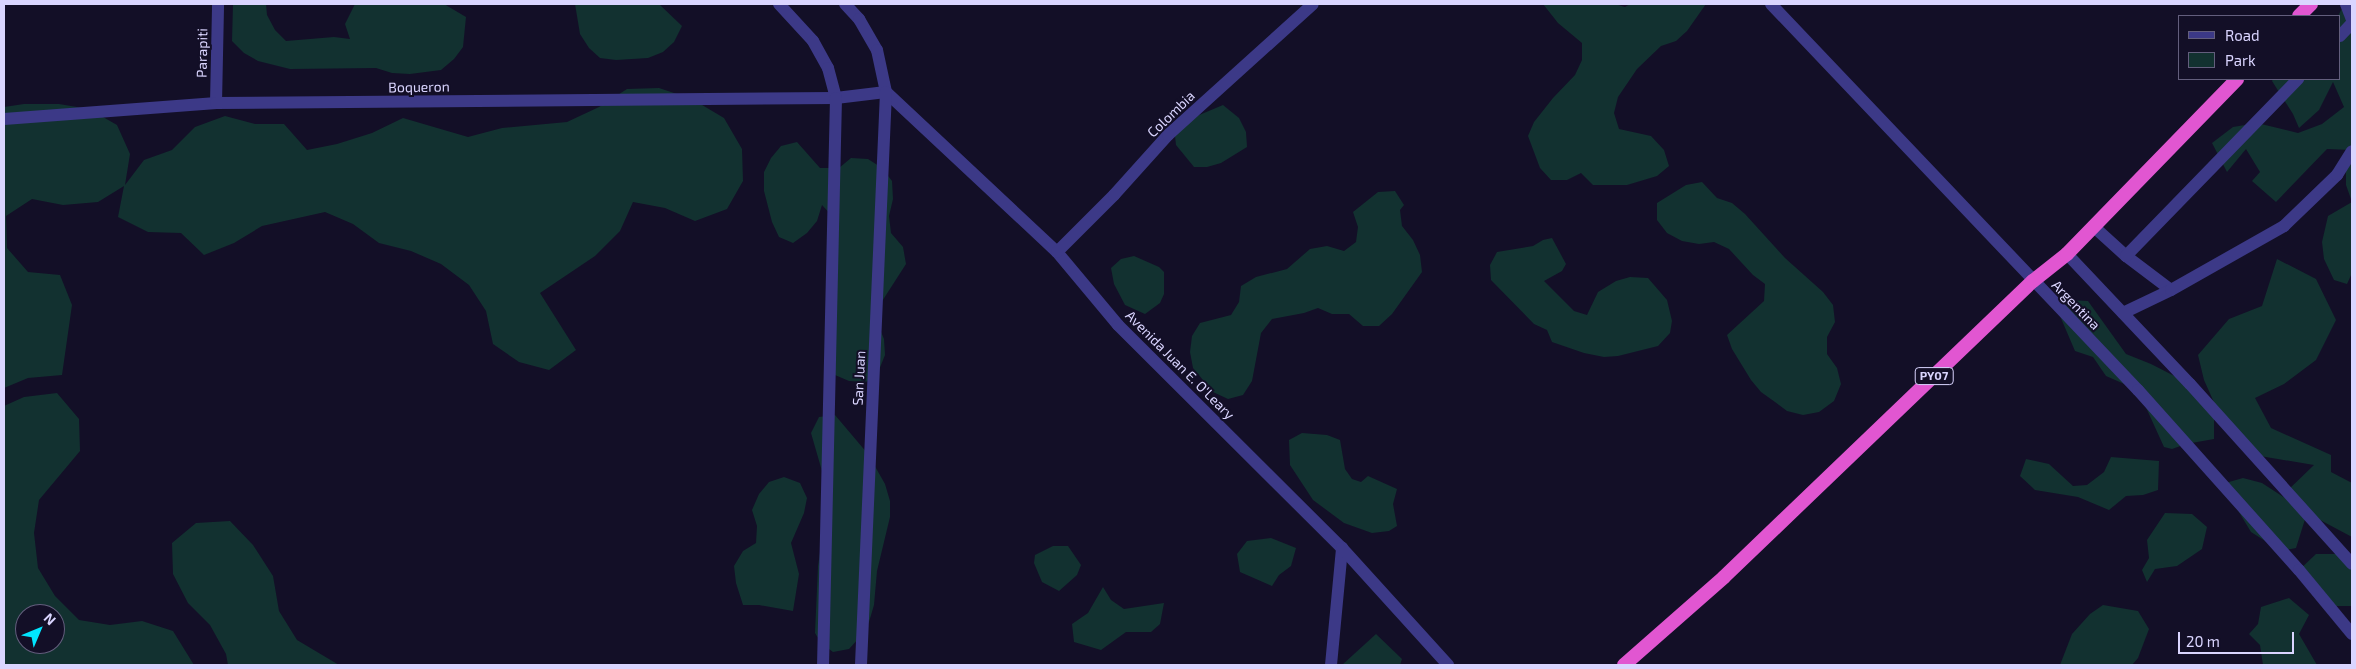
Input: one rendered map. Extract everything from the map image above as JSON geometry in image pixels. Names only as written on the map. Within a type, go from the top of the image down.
[{"type":"highway","points":[[2300,15],[2311,4]]},
{"type":"highway","name":"PY07","points":[[1624,665],[1724,577],[2033,281],[2067,254],[2236,80]]},
{"type":"street","name":"Parapiti","points":[[216,103],[218,4]]},
{"type":"street","points":[[779,4],[812,41],[828,68],[836,98]]},
{"type":"street","name":"San Juan","points":[[845,4],[859,19],[876,50],[886,92],[861,665]]},
{"type":"street","name":"Colombia","points":[[1057,252],[1114,195],[1168,135],[1313,4]]},
{"type":"street","name":"Argentina","points":[[1771,4],[2144,397],[2299,570],[2352,634]]},
{"type":"street","points":[[2341,35],[2352,21],[2346,4]]},
{"type":"street","points":[[2126,256],[2297,80]]},
{"type":"street","name":"Boqueron","points":[[4,119],[216,103],[836,98],[886,92]]},
{"type":"street","name":"Avenida Juan E. O'Leary","points":[[886,92],[1057,252],[1118,325],[1342,548],[1448,665]]},
{"type":"street","name":"San Juan","points":[[823,665],[836,98]]},
{"type":"street","points":[[2123,313],[2171,290],[2284,226],[2337,175],[2352,151]]},
{"type":"street","points":[[2093,226],[2126,256],[2171,290]]},
{"type":"street","name":"Argentina","points":[[2067,254],[2352,564]]},
{"type":"street","points":[[1331,665],[1342,548]]},
{"type":"green space","points":[[233,4],[266,4],[267,15],[275,30],[286,41],[334,37],[350,39],[345,24],[355,4],[444,4],[466,17],[463,47],[454,59],[441,70],[410,74],[392,73],[376,68],[290,69],[258,61],[244,53],[232,41]]},
{"type":"green space","points":[[575,4],[659,4],[682,26],[674,42],[663,52],[648,58],[616,60],[600,58],[589,48],[580,34]]},
{"type":"green space","points":[[1543,4],[1615,4],[1625,7],[1630,4],[1706,4],[1687,31],[1676,41],[1661,46],[1637,69],[1618,97],[1614,113],[1619,129],[1651,136],[1664,150],[1669,166],[1657,176],[1627,185],[1593,185],[1581,173],[1567,180],[1551,180],[1540,168],[1528,136],[1534,122],[1575,75],[1582,60],[1582,43],[1558,23]]},
{"type":"green space","points":[[2352,4],[2352,150],[2327,149],[2276,202],[2252,181],[2260,172],[2246,149],[2227,172],[2212,143],[2233,127],[2257,123],[2298,133],[2322,124],[2344,107],[2333,82],[2319,110],[2299,128],[2293,114],[2272,81],[2341,80],[2341,15],[2338,15],[2341,10]]},
{"type":"green space","points":[[659,88],[692,99],[724,118],[742,149],[743,181],[727,209],[695,221],[665,208],[633,202],[620,231],[595,256],[540,293],[576,350],[549,370],[519,362],[493,344],[486,311],[469,285],[441,264],[411,251],[379,243],[353,224],[325,212],[262,226],[234,243],[204,255],[181,233],[148,232],[118,217],[124,186],[98,202],[63,205],[32,199],[6,216],[7,248],[28,272],[60,275],[72,305],[62,375],[28,378],[4,388],[4,107],[24,104],[59,104],[89,109],[117,125],[130,154],[125,185],[144,160],[172,150],[195,127],[225,116],[255,124],[284,124],[307,150],[337,144],[372,133],[403,118],[468,137],[502,128],[567,122],[599,107],[627,89]]},
{"type":"green space","points":[[1223,105],[1239,118],[1246,132],[1247,147],[1221,163],[1207,167],[1194,167],[1176,145],[1175,136],[1185,121]]},
{"type":"green space","points":[[797,142],[820,168],[839,168],[851,158],[868,159],[882,168],[892,181],[893,199],[889,216],[891,233],[903,247],[906,264],[879,306],[877,322],[884,339],[885,355],[879,370],[866,382],[849,381],[835,375],[832,262],[839,230],[833,217],[822,205],[817,221],[807,233],[793,243],[779,237],[772,222],[764,191],[764,172],[771,158],[781,146]]},
{"type":"green space","points":[[2352,153],[2352,202],[2346,185],[2346,156]]},
{"type":"green space","points":[[1702,182],[1717,198],[1732,203],[1745,214],[1785,258],[1823,292],[1833,305],[1835,322],[1827,337],[1827,354],[1837,368],[1841,384],[1834,401],[1819,412],[1803,415],[1787,411],[1761,392],[1751,380],[1732,349],[1727,335],[1764,301],[1765,284],[1753,275],[1729,249],[1714,242],[1699,244],[1682,241],[1667,233],[1657,220],[1657,203],[1686,185]]},
{"type":"green space","points":[[1395,191],[1404,205],[1400,210],[1402,226],[1413,240],[1420,255],[1422,272],[1392,314],[1379,326],[1363,326],[1349,314],[1332,314],[1318,308],[1304,313],[1272,319],[1261,333],[1252,381],[1243,395],[1228,399],[1213,392],[1193,368],[1190,352],[1192,336],[1200,323],[1231,315],[1239,302],[1241,286],[1256,277],[1287,269],[1310,249],[1327,246],[1344,251],[1356,242],[1358,227],[1353,212],[1378,192]]},
{"type":"green space","points":[[2352,202],[2352,273],[2347,284],[2334,280],[2324,259],[2322,242],[2328,216]]},
{"type":"green space","points":[[1552,238],[1566,264],[1562,271],[1544,281],[1574,311],[1587,315],[1598,292],[1616,281],[1630,277],[1648,278],[1667,300],[1672,321],[1670,333],[1658,346],[1618,356],[1604,357],[1584,353],[1552,342],[1547,330],[1534,324],[1491,280],[1490,265],[1497,252],[1533,246],[1543,240]]},
{"type":"green space","points":[[1134,256],[1159,267],[1164,272],[1164,294],[1160,303],[1145,314],[1125,305],[1114,284],[1111,268],[1121,259]]},
{"type":"green space","points":[[2277,259],[2316,279],[2336,320],[2316,360],[2284,384],[2255,398],[2271,428],[2331,455],[2331,472],[2352,483],[2352,537],[2307,513],[2296,548],[2281,551],[2251,532],[2222,484],[2243,478],[2262,483],[2305,511],[2287,491],[2314,465],[2254,455],[2221,418],[2204,380],[2198,355],[2229,319],[2262,306]]},
{"type":"green space","points":[[2068,300],[2088,301],[2126,354],[2151,364],[2190,384],[2214,411],[2214,439],[2186,444],[2172,449],[2164,447],[2138,390],[2106,376],[2093,357],[2075,351],[2060,316]]},
{"type":"green space","points":[[57,393],[79,419],[80,451],[39,500],[34,533],[38,568],[55,596],[63,604],[15,604],[15,654],[65,654],[65,606],[79,620],[110,625],[142,621],[173,631],[194,665],[4,665],[4,406],[24,397]]},
{"type":"green space","points":[[835,415],[868,454],[885,484],[890,501],[890,517],[877,571],[874,605],[869,622],[860,637],[849,649],[833,652],[821,643],[815,633],[818,566],[823,532],[826,485],[811,433],[819,417]]},
{"type":"green space","points":[[1302,433],[1327,435],[1340,440],[1345,469],[1352,479],[1361,482],[1368,476],[1397,489],[1393,504],[1397,526],[1389,531],[1372,533],[1344,523],[1313,500],[1290,465],[1289,440]]},
{"type":"green space","points":[[2111,457],[2159,461],[2158,490],[2143,495],[2126,496],[2109,510],[2078,497],[2035,490],[2020,476],[2026,459],[2049,464],[2073,486],[2087,485],[2104,472]]},
{"type":"green space","points":[[784,477],[800,483],[807,498],[804,513],[791,543],[799,574],[793,611],[759,605],[743,605],[736,583],[734,566],[743,551],[756,543],[757,526],[752,510],[759,494],[769,482]]},
{"type":"green space","points":[[2165,513],[2192,514],[2207,527],[2202,549],[2177,566],[2155,569],[2147,582],[2142,570],[2149,558],[2147,540]]},
{"type":"green space","points":[[230,521],[253,545],[273,576],[279,611],[297,640],[339,665],[228,665],[226,654],[210,625],[188,603],[173,574],[172,543],[196,523]]},
{"type":"green space","points":[[1271,538],[1296,548],[1291,566],[1279,575],[1272,586],[1240,572],[1237,554],[1247,541]]},
{"type":"green space","points":[[1053,546],[1068,546],[1081,565],[1077,575],[1059,591],[1042,582],[1034,563],[1035,555]]},
{"type":"green space","points":[[2316,554],[2344,554],[2352,564],[2352,606],[2330,606],[2299,570]]},
{"type":"green space","points":[[1103,587],[1111,600],[1124,609],[1164,603],[1160,624],[1151,632],[1126,632],[1101,650],[1074,642],[1072,624],[1088,613]]},
{"type":"green space","points":[[2289,598],[2309,615],[2299,634],[2317,665],[2263,665],[2260,645],[2249,634],[2258,624],[2261,607]]},
{"type":"green space","points":[[2103,605],[2138,611],[2149,629],[2138,658],[2132,665],[2060,665],[2072,634],[2090,614]]},
{"type":"green space","points":[[1376,634],[1402,659],[1400,665],[1342,665]]}]
